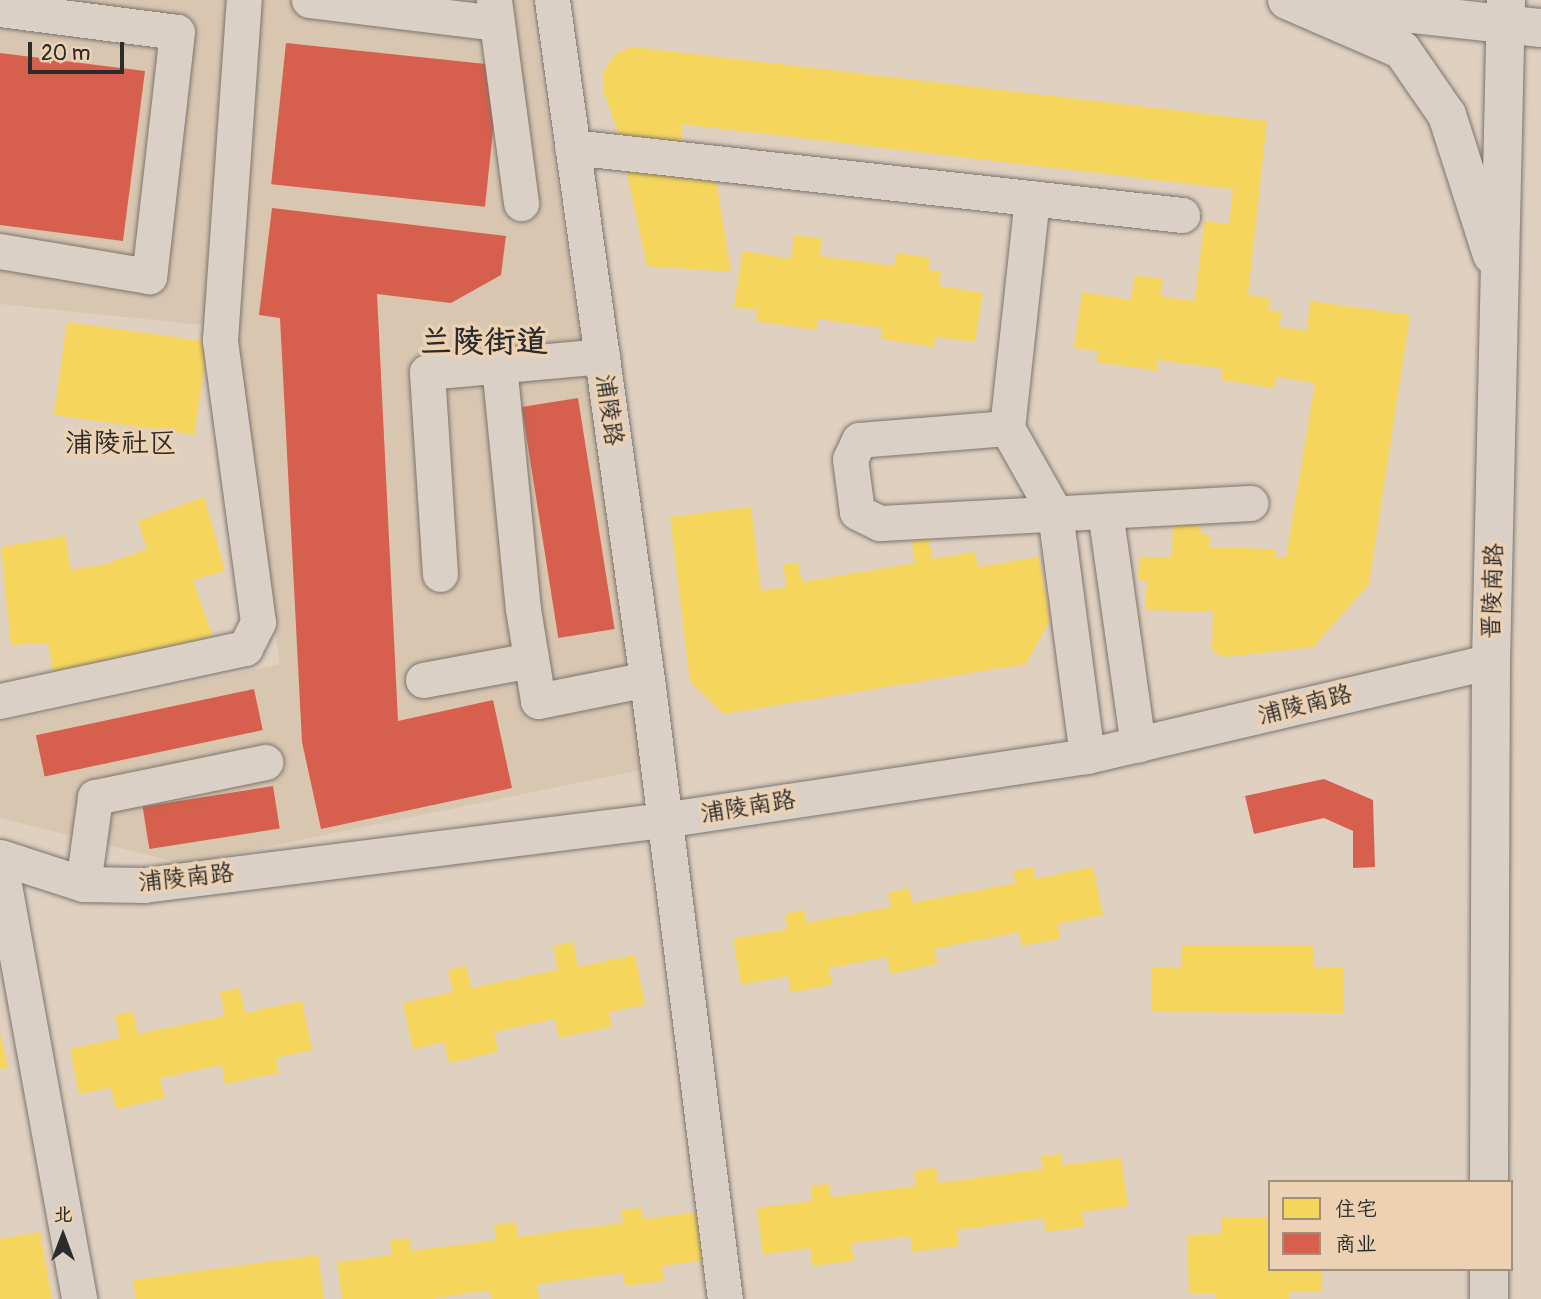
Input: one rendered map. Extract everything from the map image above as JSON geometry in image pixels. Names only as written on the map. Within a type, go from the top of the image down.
[{"type":"main road","points":[[1288,0],[1518,18]]},
{"type":"main road","points":[[1288,0],[1402,50],[1447,115],[1501,284]]},
{"type":"main road","name":"晋陵南路","points":[[1489,1180],[1491,661],[1501,284],[1518,18]]},
{"type":"main road","points":[[1489,1271],[1489,1299]]},
{"type":"street","points":[[0,701],[245,648],[258,622],[220,340],[244,0]]},
{"type":"street","points":[[309,0],[496,12],[521,203]]},
{"type":"street","name":"浦陵路","points":[[552,0],[647,679],[725,1299]]},
{"type":"street","points":[[0,9],[72,9],[177,32],[149,276],[0,251]]},
{"type":"street","points":[[572,147],[1182,215]]},
{"type":"street","points":[[1032,198],[1007,428],[1055,513],[1087,756]]},
{"type":"street","points":[[440,574],[427,372],[602,356]]},
{"type":"street","points":[[499,365],[531,660],[538,701],[647,679]]},
{"type":"street","points":[[1007,428],[859,440],[850,459],[857,512],[880,523],[1250,503]]},
{"type":"street","points":[[1105,511],[1138,745]]},
{"type":"street","points":[[423,681],[531,660]]},
{"type":"street","name":"浦陵南路","points":[[0,857],[83,884],[144,885],[663,820],[1087,756],[1491,661]]},
{"type":"street","points":[[83,884],[95,797],[265,762]]},
{"type":"street","points":[[0,863],[79,1299]]},
{"type":"shaded area","points":[[0,0],[530,0],[645,769],[184,864],[0,818],[0,723],[280,664],[230,328],[0,304]]},
{"type":"building: 住宅","points":[[633,47],[1267,121],[1248,295],[1270,298],[1268,310],[1282,312],[1279,327],[1307,331],[1310,301],[1410,315],[1369,584],[1313,647],[1225,657],[1212,651],[1213,612],[1145,610],[1147,581],[1138,580],[1139,557],[1172,558],[1173,524],[1201,525],[1200,534],[1210,535],[1209,547],[1275,549],[1275,557],[1286,557],[1315,383],[1276,377],[1274,388],[1221,380],[1223,369],[1158,360],[1157,371],[1096,362],[1098,351],[1074,348],[1082,292],[1131,300],[1135,275],[1163,279],[1160,296],[1195,301],[1204,221],[1229,224],[1233,189],[681,124],[681,148],[623,146],[604,93],[604,71],[616,53]]},
{"type":"building: 住宅","points":[[626,169],[715,174],[731,272],[647,266]]},
{"type":"building: 住宅","points":[[794,235],[822,239],[820,256],[894,266],[897,253],[930,258],[928,270],[941,272],[939,286],[983,293],[975,342],[935,337],[934,347],[881,339],[882,328],[818,319],[816,330],[756,321],[757,310],[734,307],[742,251],[791,259]]},
{"type":"building: 住宅","points":[[67,322],[208,342],[195,435],[54,415]]},
{"type":"building: 住宅","points":[[204,497],[225,571],[193,580],[212,635],[138,666],[54,678],[48,643],[11,645],[1,547],[65,536],[71,570],[107,564],[147,549],[138,521]]},
{"type":"building: 住宅","points":[[751,507],[761,591],[787,587],[783,565],[798,562],[802,582],[915,563],[912,542],[929,539],[932,559],[975,552],[978,567],[1039,557],[1050,620],[1026,664],[724,714],[690,682],[670,517]]},
{"type":"building: 住宅","points":[[1033,867],[1035,879],[1093,867],[1103,915],[1058,924],[1060,939],[1022,946],[1019,932],[934,949],[937,964],[890,974],[887,957],[829,968],[832,985],[791,993],[788,976],[741,985],[733,939],[788,929],[785,914],[804,910],[806,923],[891,907],[888,893],[909,888],[912,903],[1016,883],[1013,871]]},
{"type":"building: 住宅","points":[[573,942],[578,967],[635,955],[645,1005],[609,1012],[612,1027],[559,1038],[555,1019],[494,1032],[498,1052],[449,1063],[444,1042],[413,1049],[403,1003],[453,992],[448,970],[466,966],[471,988],[558,970],[553,946]]},
{"type":"building: 住宅","points":[[1181,945],[1314,945],[1314,967],[1343,967],[1343,1013],[1152,1012],[1152,968],[1181,968]]},
{"type":"building: 住宅","points":[[240,988],[245,1013],[302,1001],[312,1050],[276,1058],[279,1073],[225,1084],[222,1065],[160,1078],[165,1098],[116,1109],[111,1088],[79,1094],[70,1049],[120,1038],[115,1015],[133,1012],[138,1034],[225,1016],[220,992]]},
{"type":"building: 住宅","points":[[0,1033],[8,1068],[0,1069]]},
{"type":"building: 住宅","points":[[1061,1154],[1062,1165],[1121,1158],[1128,1206],[1082,1212],[1084,1227],[1045,1232],[1044,1218],[957,1230],[959,1246],[912,1252],[910,1236],[851,1243],[854,1261],[812,1266],[810,1248],[763,1255],[757,1208],[812,1201],[811,1186],[829,1184],[831,1197],[916,1186],[914,1171],[936,1168],[938,1183],[1043,1169],[1041,1156]]},
{"type":"building: 住宅","points":[[641,1208],[643,1219],[701,1212],[708,1260],[662,1266],[664,1281],[625,1286],[623,1273],[537,1284],[539,1299],[491,1299],[490,1290],[432,1299],[342,1299],[337,1262],[392,1255],[390,1240],[409,1238],[411,1251],[496,1240],[494,1225],[516,1222],[518,1237],[623,1223],[621,1210]]},
{"type":"building: 住宅","points":[[1268,1217],[1268,1271],[1322,1271],[1322,1292],[1289,1292],[1289,1299],[1216,1299],[1216,1293],[1189,1293],[1187,1235],[1222,1234],[1221,1218]]},
{"type":"building: 住宅","points":[[40,1232],[52,1299],[0,1299],[0,1239]]},
{"type":"building: 住宅","points":[[318,1255],[324,1299],[136,1299],[133,1280]]},
{"type":"building: 商业","points":[[286,43],[500,65],[485,207],[271,184]]},
{"type":"building: 商业","points":[[0,53],[145,71],[123,241],[0,225]]},
{"type":"building: 商业","points":[[272,208],[506,236],[501,275],[451,303],[377,294],[398,721],[493,700],[512,788],[321,829],[302,742],[280,318],[259,315]]},
{"type":"building: 商业","points":[[578,398],[615,629],[558,638],[522,407]]},
{"type":"building: 商业","points":[[254,689],[263,730],[45,776],[36,735]]},
{"type":"building: 商业","points":[[1324,779],[1373,800],[1375,867],[1353,868],[1353,831],[1324,818],[1254,834],[1245,796]]},
{"type":"building: 商业","points":[[273,786],[280,828],[149,849],[143,807]]},
{"type":"district","name":"兰陵街道","points":[[484,342]]},
{"type":"district","name":"浦陵社区","points":[[121,444]]}]
